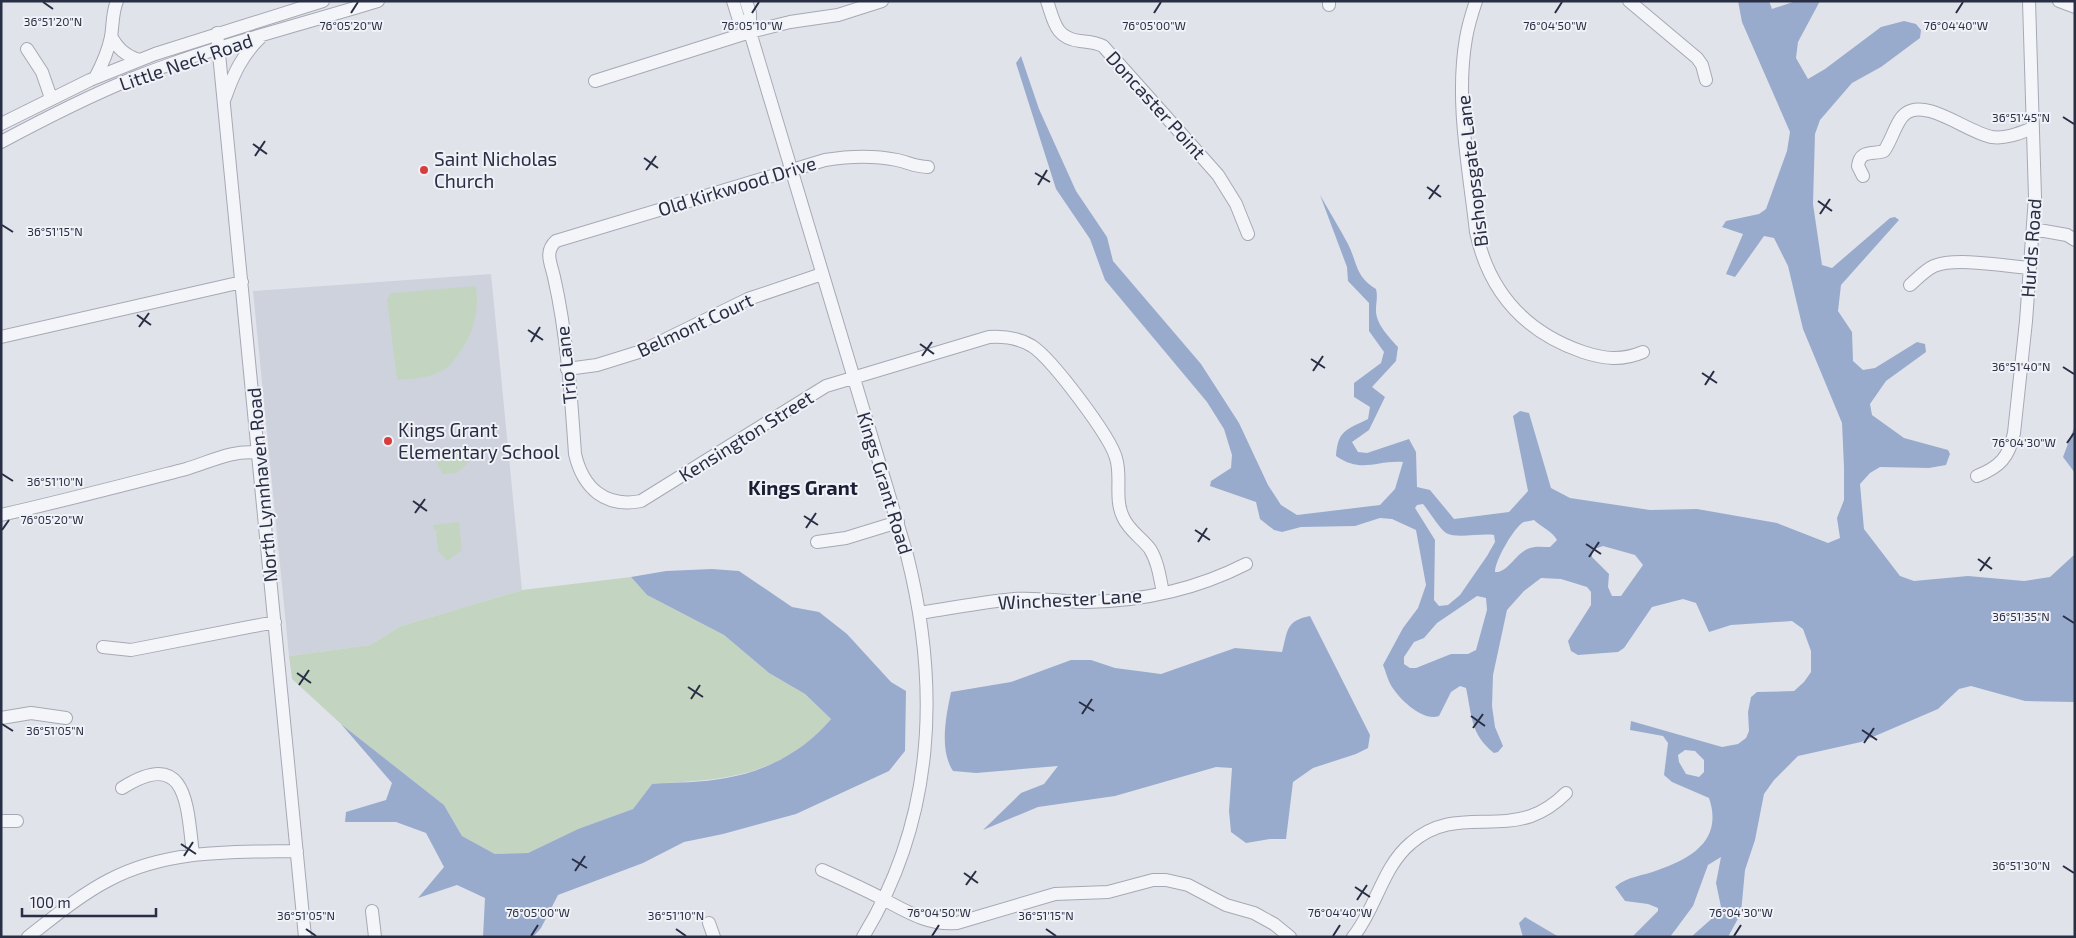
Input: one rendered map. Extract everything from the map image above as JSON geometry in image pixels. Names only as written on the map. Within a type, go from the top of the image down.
[{"type":"street","points":[[95,78],[102,66],[111,36],[116,1]]},
{"type":"street","name":"Little Neck Road","points":[[1,124],[51,98],[139,60],[217,33],[323,1]]},
{"type":"street","name":"Little Neck Road","points":[[1,142],[80,101],[132,79],[219,49],[378,1]]},
{"type":"street","name":"Kings Grant Road","points":[[733,1],[738,17],[750,32]]},
{"type":"street","name":"Kings Grant Road","points":[[746,1],[750,13],[750,32],[790,170],[898,522],[920,613],[925,656],[927,730],[924,764],[913,823],[902,857],[884,900],[863,937]]},
{"type":"street","points":[[596,81],[750,32],[790,22],[838,15],[882,1]]},
{"type":"street","name":"Doncaster Point","points":[[1047,1],[1057,29],[1061,34],[1070,40],[1095,42],[1103,46],[1218,175],[1236,204],[1248,234]]},
{"type":"street","name":"Bishopsgate Lane","points":[[1476,1],[1466,38],[1462,80],[1463,115],[1476,232],[1479,246],[1491,276],[1500,291],[1523,318],[1556,340],[1592,354],[1611,358],[1632,357],[1643,352]]},
{"type":"street","points":[[1629,1],[1697,58],[1702,65],[1706,80]]},
{"type":"street","name":"Hurds Road","points":[[1977,476],[1992,470],[2000,464],[2012,445],[2033,229],[2030,1]]},
{"type":"street","points":[[2059,1],[2075,7]]},
{"type":"street","name":"North Lynnhaven Road","points":[[217,33],[305,937]]},
{"type":"street","points":[[111,36],[119,49],[130,57],[139,60]]},
{"type":"street","points":[[224,100],[233,75],[242,60],[262,36]]},
{"type":"street","points":[[27,49],[42,72],[51,98]]},
{"type":"street","points":[[1863,176],[1858,166],[1861,156],[1866,153],[1884,151],[1895,133],[1898,121],[1904,114],[1914,109],[1927,109],[1993,137],[2013,135],[2033,128]]},
{"type":"street","name":"Old Kirkwood Drive","points":[[552,246],[556,242],[632,217],[825,160],[861,157],[897,160],[919,167],[928,167]]},
{"type":"street","points":[[2033,229],[2067,235],[2075,240]]},
{"type":"street","name":"Trio Lane","points":[[552,246],[548,256],[559,299],[575,454],[582,475],[596,492],[604,497],[624,503],[641,500]]},
{"type":"street","points":[[1910,285],[1930,268],[1944,264],[1963,263],[2030,268]]},
{"type":"street","name":"Belmont Court","points":[[567,369],[597,365],[642,351],[748,298],[822,274]]},
{"type":"street","points":[[1,337],[242,282]]},
{"type":"street","name":"Kensington Street","points":[[641,500],[826,386],[989,337],[1014,338],[1034,347],[1044,356],[1080,400],[1110,443],[1118,461],[1118,499],[1123,518],[1152,554],[1163,593]]},
{"type":"street","points":[[1,515],[188,468],[222,456],[244,452],[259,453]]},
{"type":"street","points":[[817,542],[846,538],[898,522]]},
{"type":"street","name":"Winchester Lane","points":[[920,613],[1014,599],[1037,598],[1086,602],[1163,593],[1222,576],[1246,564]]},
{"type":"street","points":[[103,647],[131,650],[275,622]]},
{"type":"street","points":[[1,718],[31,713],[66,718]]},
{"type":"street","points":[[122,788],[140,778],[154,775],[161,774],[175,780],[184,794],[193,854]]},
{"type":"street","points":[[1353,937],[1395,862],[1407,847],[1421,835],[1451,823],[1504,821],[1531,816],[1556,802],[1566,793]]},
{"type":"street","points":[[1,821],[17,821]]},
{"type":"street","points":[[28,937],[87,893],[109,880],[152,862],[193,854],[297,851]]},
{"type":"street","points":[[822,870],[918,917],[946,924],[957,923],[1055,894],[1102,892],[1153,880],[1166,880],[1188,884],[1226,905],[1254,913],[1274,924],[1290,937]]},
{"type":"street","points":[[372,911],[375,937]]},
{"type":"street","points":[[710,923],[714,937]]},
{"type":"shaded area","name":"Kings Grant Elementary School","points":[[491,274],[522,590],[401,626],[370,645],[289,656],[253,291]]},
{"type":"green space","points":[[476,286],[477,305],[474,323],[463,348],[451,364],[447,368],[429,376],[397,380],[387,299],[391,293]]},
{"type":"green space","points":[[466,445],[471,448],[469,462],[457,473],[443,474],[438,466],[437,459],[447,450]]},
{"type":"green space","points":[[459,522],[462,550],[447,561],[438,551],[436,530],[434,530],[433,525]]},
{"type":"green space","points":[[631,577],[647,595],[724,635],[769,673],[805,694],[831,719],[804,746],[767,766],[749,772],[712,779],[652,784],[633,809],[578,829],[528,853],[495,854],[462,836],[444,805],[341,724],[292,679],[289,656],[370,645],[401,626],[522,590]]},
{"type":"water","points":[[1738,1],[1769,1],[1772,9],[1796,1],[1820,1],[1798,42],[1796,58],[1808,79],[1825,69],[1881,27],[1904,21],[1916,24],[1921,30],[1920,38],[1881,67],[1852,83],[1820,120],[1815,134],[1813,204],[1822,265],[1832,268],[1890,218],[1895,217],[1899,220],[1841,285],[1838,311],[1852,332],[1853,361],[1863,370],[1875,368],[1917,342],[1925,344],[1926,352],[1886,381],[1870,404],[1872,415],[1904,438],[1948,450],[1950,454],[1946,465],[1929,468],[1880,467],[1870,473],[1860,484],[1864,529],[1900,576],[1914,581],[1968,576],[2024,581],[2050,577],[2075,554],[2075,702],[2025,701],[1971,686],[1959,689],[1938,709],[1861,742],[1798,756],[1774,780],[1764,794],[1755,840],[1745,870],[1741,913],[1728,937],[1691,937],[1717,914],[1721,907],[1716,883],[1721,857],[1708,865],[1693,906],[1670,937],[1632,937],[1658,911],[1658,908],[1648,904],[1625,901],[1615,887],[1630,878],[1671,865],[1693,853],[1708,836],[1712,825],[1712,812],[1709,798],[1672,782],[1664,775],[1668,743],[1663,736],[1630,730],[1631,721],[1722,747],[1738,744],[1746,738],[1749,731],[1748,712],[1751,697],[1757,692],[1794,691],[1811,672],[1811,651],[1803,629],[1792,621],[1731,625],[1709,632],[1696,603],[1683,599],[1652,607],[1624,648],[1618,652],[1578,655],[1571,651],[1568,641],[1591,605],[1591,592],[1587,587],[1561,579],[1541,578],[1524,591],[1507,610],[1493,675],[1492,706],[1495,727],[1503,746],[1498,752],[1494,753],[1486,746],[1476,731],[1466,688],[1460,686],[1451,692],[1439,716],[1427,716],[1413,709],[1392,687],[1383,665],[1403,628],[1418,608],[1426,585],[1416,530],[1392,519],[1380,518],[1355,526],[1301,527],[1282,532],[1274,530],[1260,519],[1256,502],[1210,486],[1211,481],[1231,468],[1232,455],[1224,429],[1207,402],[1105,280],[1090,239],[1056,189],[1016,63],[1021,56],[1039,109],[1076,191],[1107,237],[1113,261],[1201,364],[1239,423],[1268,485],[1281,505],[1297,515],[1380,505],[1395,489],[1403,462],[1362,465],[1345,461],[1336,456],[1339,441],[1344,432],[1368,419],[1370,407],[1354,397],[1354,383],[1381,363],[1384,352],[1369,331],[1369,303],[1348,281],[1347,267],[1320,195],[1348,244],[1358,269],[1364,279],[1376,289],[1376,314],[1383,329],[1398,347],[1396,361],[1372,387],[1385,397],[1369,430],[1352,442],[1358,452],[1367,453],[1409,439],[1416,452],[1417,487],[1430,490],[1454,519],[1509,512],[1528,491],[1513,416],[1520,411],[1529,413],[1551,488],[1570,498],[1650,510],[1697,509],[1777,523],[1828,543],[1840,538],[1837,518],[1844,500],[1842,423],[1803,329],[1788,266],[1774,238],[1764,236],[1735,277],[1726,274],[1743,234],[1722,227],[1726,221],[1759,214],[1766,209],[1787,151],[1790,132],[1742,22]],"holes":[[[1423,504],[1440,527],[1450,535],[1494,535],[1495,542],[1487,556],[1460,595],[1448,605],[1439,606],[1434,600],[1435,540],[1415,508],[1417,505]],[[1534,520],[1557,540],[1550,547],[1535,547],[1525,550],[1504,569],[1495,572],[1501,554],[1509,539],[1518,527],[1525,522]],[[1603,546],[1635,555],[1643,565],[1621,596],[1612,596],[1608,587],[1609,574],[1592,557],[1592,550]],[[1477,596],[1486,598],[1487,610],[1476,650],[1468,654],[1451,654],[1416,668],[1410,668],[1404,664],[1404,657],[1414,642],[1424,638],[1437,623]],[[1685,750],[1695,751],[1704,760],[1704,772],[1699,777],[1686,774],[1679,762],[1678,755]]]},
{"type":"water","points":[[2075,425],[2075,473],[2063,457]]},
{"type":"water","points":[[712,569],[739,571],[792,607],[819,612],[847,634],[891,682],[906,691],[905,751],[889,771],[796,814],[723,834],[684,842],[643,863],[558,895],[541,928],[533,937],[483,937],[485,898],[457,885],[418,898],[444,867],[426,833],[396,822],[345,822],[346,812],[386,800],[392,783],[341,724],[444,805],[462,836],[495,854],[528,853],[578,829],[633,809],[652,784],[708,781],[741,775],[770,765],[797,750],[831,719],[805,694],[769,673],[724,635],[647,595],[631,577],[666,571]]},
{"type":"water","points":[[1310,616],[1370,735],[1368,748],[1356,754],[1313,768],[1293,782],[1286,839],[1270,839],[1246,843],[1231,832],[1229,811],[1232,768],[1216,767],[1115,796],[1038,807],[983,830],[1021,793],[1044,784],[1058,766],[976,773],[953,771],[946,753],[945,743],[951,692],[1011,682],[1071,660],[1091,660],[1115,668],[1161,674],[1235,648],[1282,652],[1287,633],[1292,624]]},
{"type":"water","points":[[1525,917],[1559,937],[1523,937],[1519,923]]},
{"type":"place","name":"Saint Nicholas Church","points":[[424,170]]},
{"type":"place","name":"Kings Grant Elementary School","points":[[388,441]]},
{"type":"district","name":"Kings Grant","points":[[803,488]]}]
